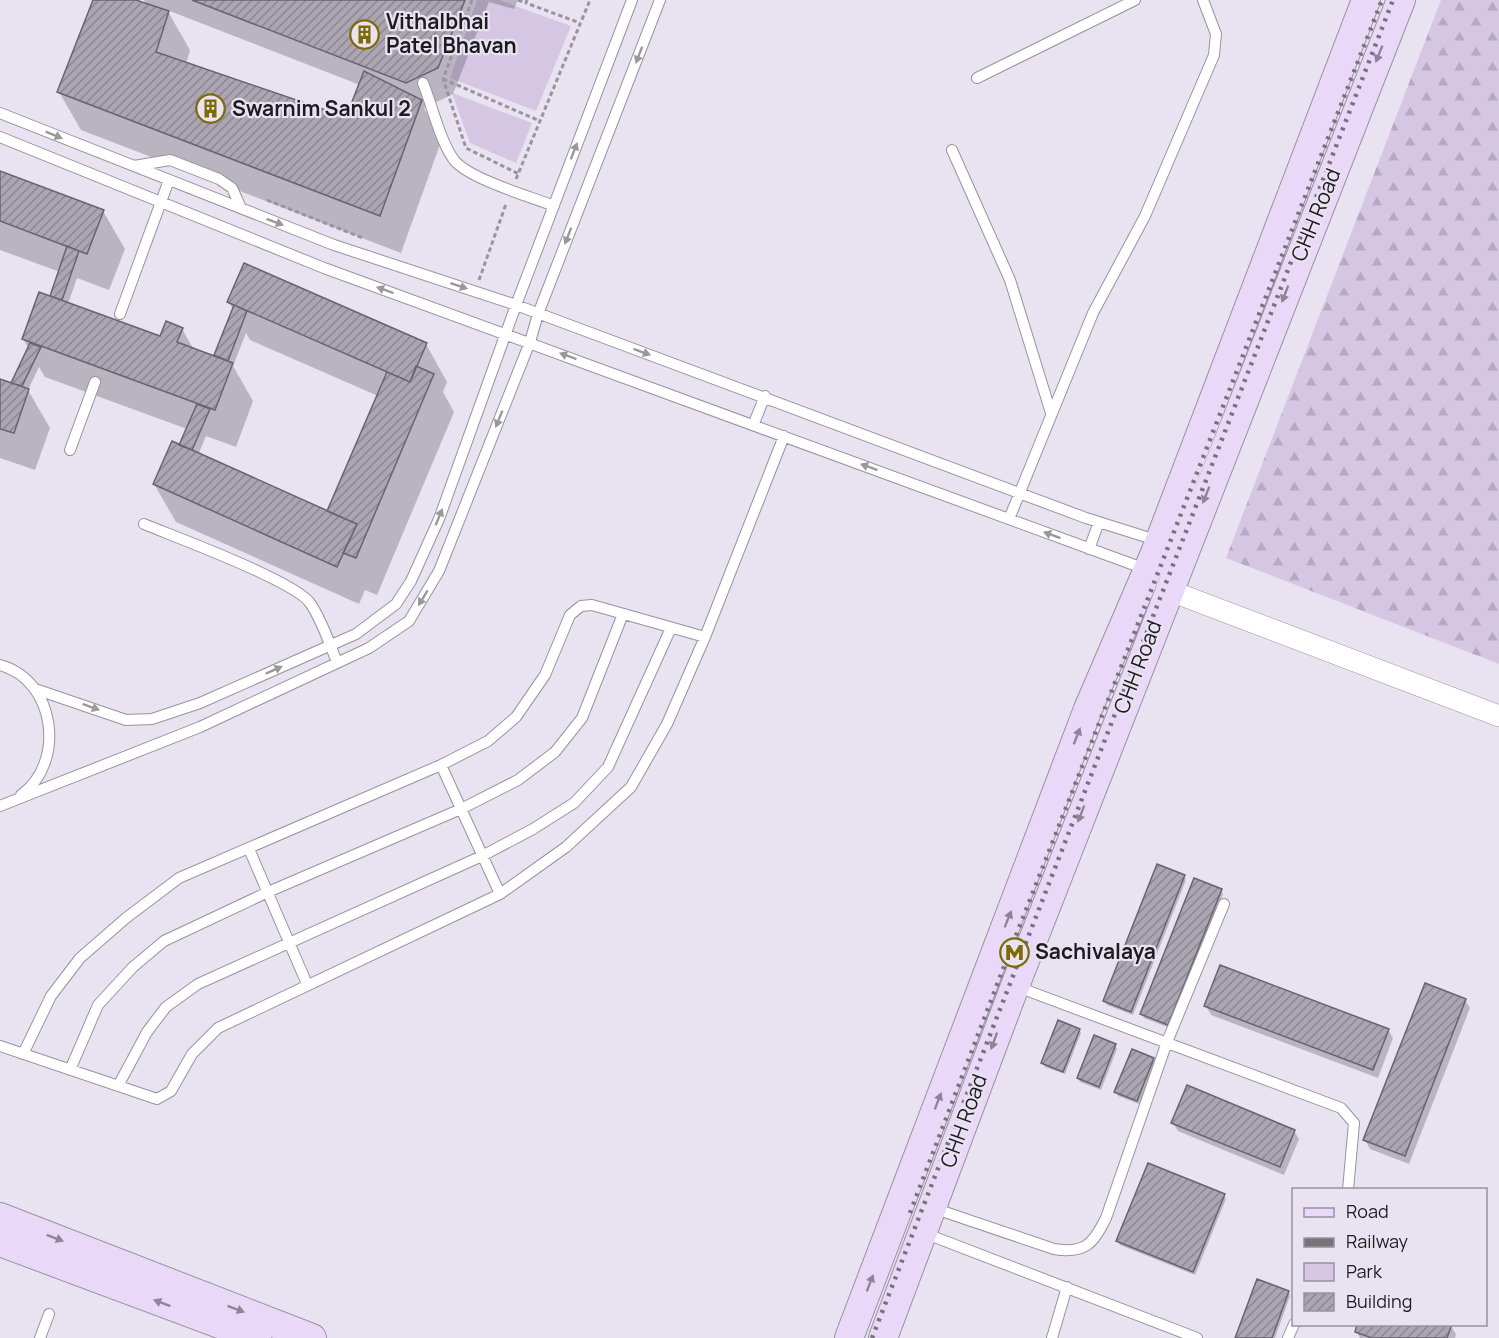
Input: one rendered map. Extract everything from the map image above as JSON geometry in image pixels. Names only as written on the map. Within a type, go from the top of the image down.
[{"type":"street","points":[[1210,447],[1366,0]]},
{"type":"street","name":"CHH Road","points":[[883,1338],[1015,986],[1171,546],[1210,447],[1401,0]]},
{"type":"street","points":[[849,1338],[1088,709],[1161,577],[1499,716]]},
{"type":"street","points":[[986,976],[1015,986]]},
{"type":"street","points":[[0,1217],[312,1338]]},
{"type":"street","points":[[892,1223],[928,1220]]},
{"type":"street","points":[[0,1242],[256,1338]]},
{"type":"lane","points":[[35,689],[126,720],[152,719],[200,703],[330,646],[377,620],[396,604],[411,581],[439,519],[516,305],[632,0]]},
{"type":"lane","points":[[3,805],[200,727],[369,648],[409,621],[439,571],[530,342],[538,314],[660,0]]},
{"type":"lane","points":[[977,78],[1136,0]]},
{"type":"lane","points":[[1009,519],[1093,313],[1145,216],[1214,55],[1215,34],[1203,0]]},
{"type":"lane","points":[[423,83],[454,160],[466,172],[554,206]]},
{"type":"lane","points":[[0,113],[334,245],[516,305],[1099,522],[1171,546]]},
{"type":"lane","points":[[0,137],[324,268],[754,423],[1161,577]]},
{"type":"lane","points":[[952,150],[1010,280],[1051,413]]},
{"type":"lane","points":[[134,166],[170,160],[219,179],[232,188],[241,208]]},
{"type":"lane","points":[[120,314],[169,180]]},
{"type":"lane","points":[[70,450],[95,382]]},
{"type":"lane","points":[[754,423],[765,396]]},
{"type":"lane","points":[[0,1046],[157,1099],[171,1091],[192,1054],[218,1028],[500,894],[566,847],[631,787],[667,724],[705,637],[784,436]]},
{"type":"lane","points":[[1089,549],[1099,522]]},
{"type":"lane","points":[[144,524],[276,580],[301,594],[310,601],[337,662]]},
{"type":"lane","points":[[23,1054],[51,996],[80,958],[126,918],[179,878],[441,765],[488,741],[516,717],[545,675],[570,615],[581,606],[592,605],[705,637]]},
{"type":"lane","points":[[70,1070],[98,1005],[133,967],[164,941],[268,892],[461,809],[518,780],[555,752],[582,718],[623,614]]},
{"type":"lane","points":[[118,1086],[147,1032],[166,1007],[198,984],[288,941],[482,856],[533,829],[573,803],[608,767],[671,628]]},
{"type":"lane","points":[[0,665],[23,678],[35,689],[47,713],[51,735],[48,756],[39,776],[24,793],[3,805]]},
{"type":"lane","points":[[441,765],[500,894]]},
{"type":"lane","points":[[249,849],[307,984]]},
{"type":"lane","points":[[928,1220],[1070,1251],[1084,1248],[1095,1239],[1106,1218],[1167,1042],[1224,904]]},
{"type":"lane","points":[[1015,986],[1341,1108],[1354,1123],[1348,1188]]},
{"type":"lane","points":[[928,1220],[1068,1287],[1197,1338]]},
{"type":"lane","points":[[1052,1338],[1068,1287]]},
{"type":"lane","points":[[40,1338],[49,1314]]},
{"type":"path","points":[[472,0],[443,80],[466,148],[519,174]]},
{"type":"path","points":[[518,0],[580,23]]},
{"type":"path","points":[[477,283],[510,189],[519,174],[589,0]]},
{"type":"path","points":[[443,80],[541,121]]},
{"type":"path","points":[[267,200],[366,239]]},
{"type":"green space","points":[[477,0],[499,0],[571,26],[536,111],[450,78]]},
{"type":"green space","points":[[1441,0],[1499,0],[1499,664],[1226,558]]},
{"type":"green space","points":[[452,93],[532,123],[516,163],[470,143]]},
{"type":"building","name":"Swarnim Sankul 2","points":[[93,0],[136,0],[169,11],[156,52],[346,117],[364,71],[422,100],[380,216],[57,92]]},
{"type":"building","name":"Vithalbhai Patel Bhavan","points":[[192,0],[465,0],[438,68],[406,83]]},
{"type":"building","points":[[0,171],[104,210],[87,254],[0,221]]},
{"type":"building","points":[[67,246],[79,251],[62,300],[50,296]]},
{"type":"building","points":[[244,263],[427,343],[410,382],[227,302]]},
{"type":"building","points":[[39,292],[160,336],[166,321],[183,328],[177,342],[233,363],[215,410],[22,339]]},
{"type":"building","points":[[234,305],[247,311],[228,361],[214,355]]},
{"type":"building","points":[[30,343],[41,347],[22,386],[11,383]]},
{"type":"building","points":[[416,366],[434,374],[356,558],[343,553],[357,524],[327,511],[387,372],[410,382]]},
{"type":"building","points":[[0,379],[29,389],[14,433],[0,429]]},
{"type":"building","points":[[197,404],[210,409],[192,450],[179,445]]},
{"type":"building","points":[[172,441],[357,524],[337,567],[153,484]]},
{"type":"building","points":[[1157,864],[1185,875],[1131,1012],[1103,1001]]},
{"type":"building","points":[[1194,878],[1222,889],[1168,1025],[1140,1014]]},
{"type":"building","points":[[1220,965],[1389,1029],[1373,1070],[1204,1006]]},
{"type":"building","points":[[1425,983],[1466,999],[1405,1156],[1363,1140]]},
{"type":"building","points":[[1058,1020],[1080,1029],[1063,1072],[1041,1063]]},
{"type":"building","points":[[1094,1035],[1116,1044],[1099,1087],[1077,1078]]},
{"type":"building","points":[[1132,1049],[1154,1058],[1137,1101],[1114,1092]]},
{"type":"building","points":[[1187,1085],[1295,1130],[1280,1167],[1171,1123]]},
{"type":"building","points":[[1148,1163],[1225,1194],[1193,1272],[1116,1241]]},
{"type":"building","points":[[1257,1279],[1289,1291],[1272,1338],[1235,1338]]},
{"type":"building","points":[[1356,1326],[1451,1326],[1447,1338],[1372,1338],[1355,1332]]},
{"type":"railway","points":[[910,1213],[1010,951],[1382,0]]},
{"type":"railway","points":[[872,1338],[1393,0]]},
{"type":"place","name":"Vithalbhai Patel Bhavan","points":[[365,34]]},
{"type":"place","name":"Swarnim Sankul 2","points":[[211,109]]},
{"type":"place","name":"Sachivalaya","points":[[1014,952]]}]
